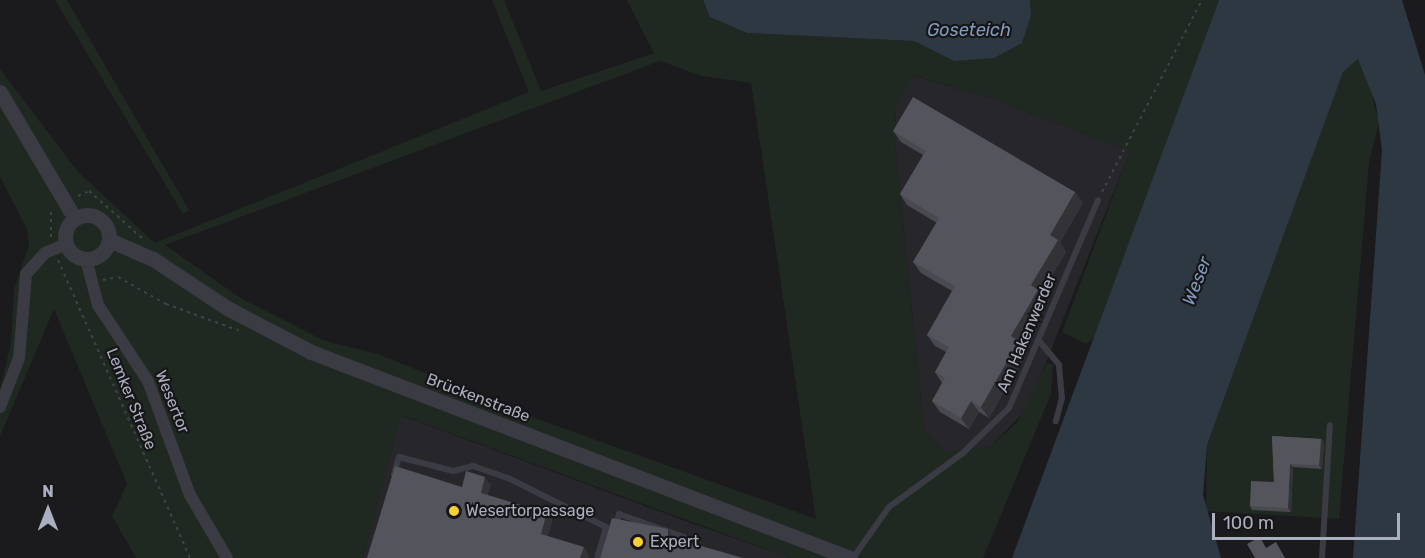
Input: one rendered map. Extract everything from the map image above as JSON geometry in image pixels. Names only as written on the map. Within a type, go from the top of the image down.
[{"type":"street","points":[[0,92],[68,201],[75,219]]},
{"type":"street","points":[[0,407],[19,358],[21,286],[34,262],[60,246],[67,228],[75,219],[96,217],[106,226],[109,240],[99,256],[86,259],[60,246]]},
{"type":"street","name":"Brückenstraße","points":[[109,240],[153,259],[259,326],[364,375],[851,558]]},
{"type":"street","name":"Wesertor","points":[[86,259],[90,282],[98,305],[148,381],[190,495],[227,558]]},
{"type":"lane","name":"Am Hakenwerder","points":[[851,558],[888,507],[963,453],[1009,408],[1040,342],[1098,200]]},
{"type":"lane","points":[[1040,342],[1059,365],[1062,398],[1056,421]]},
{"type":"lane","points":[[1323,558],[1330,425]]},
{"type":"lane","points":[[393,480],[399,457],[453,471],[473,466],[508,478],[606,527],[597,558]]},
{"type":"lane","points":[[606,558],[619,514],[684,537],[677,558]]},
{"type":"path","points":[[1098,200],[1202,0]]},
{"type":"path","points":[[60,246],[52,209],[89,191],[143,239],[153,259]]},
{"type":"path","name":"Lemker Straße","points":[[60,246],[112,387],[190,558]]},
{"type":"path","points":[[73,285],[118,277],[166,304],[239,331],[259,326]]},
{"type":"shaded area","points":[[55,0],[67,0],[189,210],[183,214]]},
{"type":"shaded area","points":[[492,0],[504,0],[541,91],[654,53],[627,0],[703,0],[710,17],[747,33],[914,41],[954,61],[1031,15],[1030,0],[1219,0],[1095,337],[1086,344],[1062,332],[1130,151],[994,99],[915,76],[896,103],[895,144],[924,430],[944,451],[990,447],[1018,421],[1047,363],[1053,364],[1051,394],[983,558],[790,558],[401,415],[363,558],[136,558],[112,516],[127,484],[54,309],[0,436],[0,389],[11,343],[14,290],[29,245],[27,229],[0,177],[0,69],[78,172],[155,243],[529,92]],"holes":[[[660,61],[702,76],[751,83],[816,519],[543,421],[378,354],[325,341],[242,299],[165,245]]]},
{"type":"shaded area","points":[[1358,59],[1364,62],[1379,123],[1369,162],[1339,519],[1206,511],[1207,445],[1343,71]]},
{"type":"shaded area","points":[[914,76],[994,99],[1130,151],[1028,408],[990,447],[944,452],[924,430],[895,144],[896,103]]},
{"type":"shaded area","points":[[400,415],[691,523],[790,558],[363,558]]},
{"type":"water","name":"Goseteich","points":[[703,0],[1030,0],[1031,15],[1022,43],[994,58],[954,61],[914,41],[747,33],[710,17]]},
{"type":"water","name":"Weser","points":[[1219,0],[1402,0],[1425,75],[1425,558],[1353,558],[1382,150],[1376,104],[1358,59],[1343,72],[1207,445],[1203,495],[1221,558],[1012,558]]},
{"type":"building","points":[[913,97],[1075,192],[1050,235],[1058,240],[1031,285],[1038,290],[1011,336],[1019,341],[981,407],[971,401],[961,418],[932,401],[945,378],[935,372],[949,347],[927,335],[955,286],[913,262],[939,218],[900,194],[926,151],[893,131]]},
{"type":"building","points":[[1272,436],[1321,439],[1319,465],[1290,464],[1288,508],[1250,506],[1251,481],[1274,482]]},
{"type":"building","name":"Wesertorpassage","points":[[395,466],[462,487],[466,471],[485,477],[481,493],[547,513],[541,534],[584,547],[580,558],[367,558]]},
{"type":"building","points":[[612,518],[668,529],[668,552],[677,539],[743,558],[600,558]]},
{"type":"building","points":[[1260,537],[1266,548],[1276,542],[1285,558],[1255,558],[1247,544]]},
{"type":"place","name":"Wesertorpassage","points":[[454,511]]},
{"type":"place","name":"Expert","points":[[638,542]]}]
